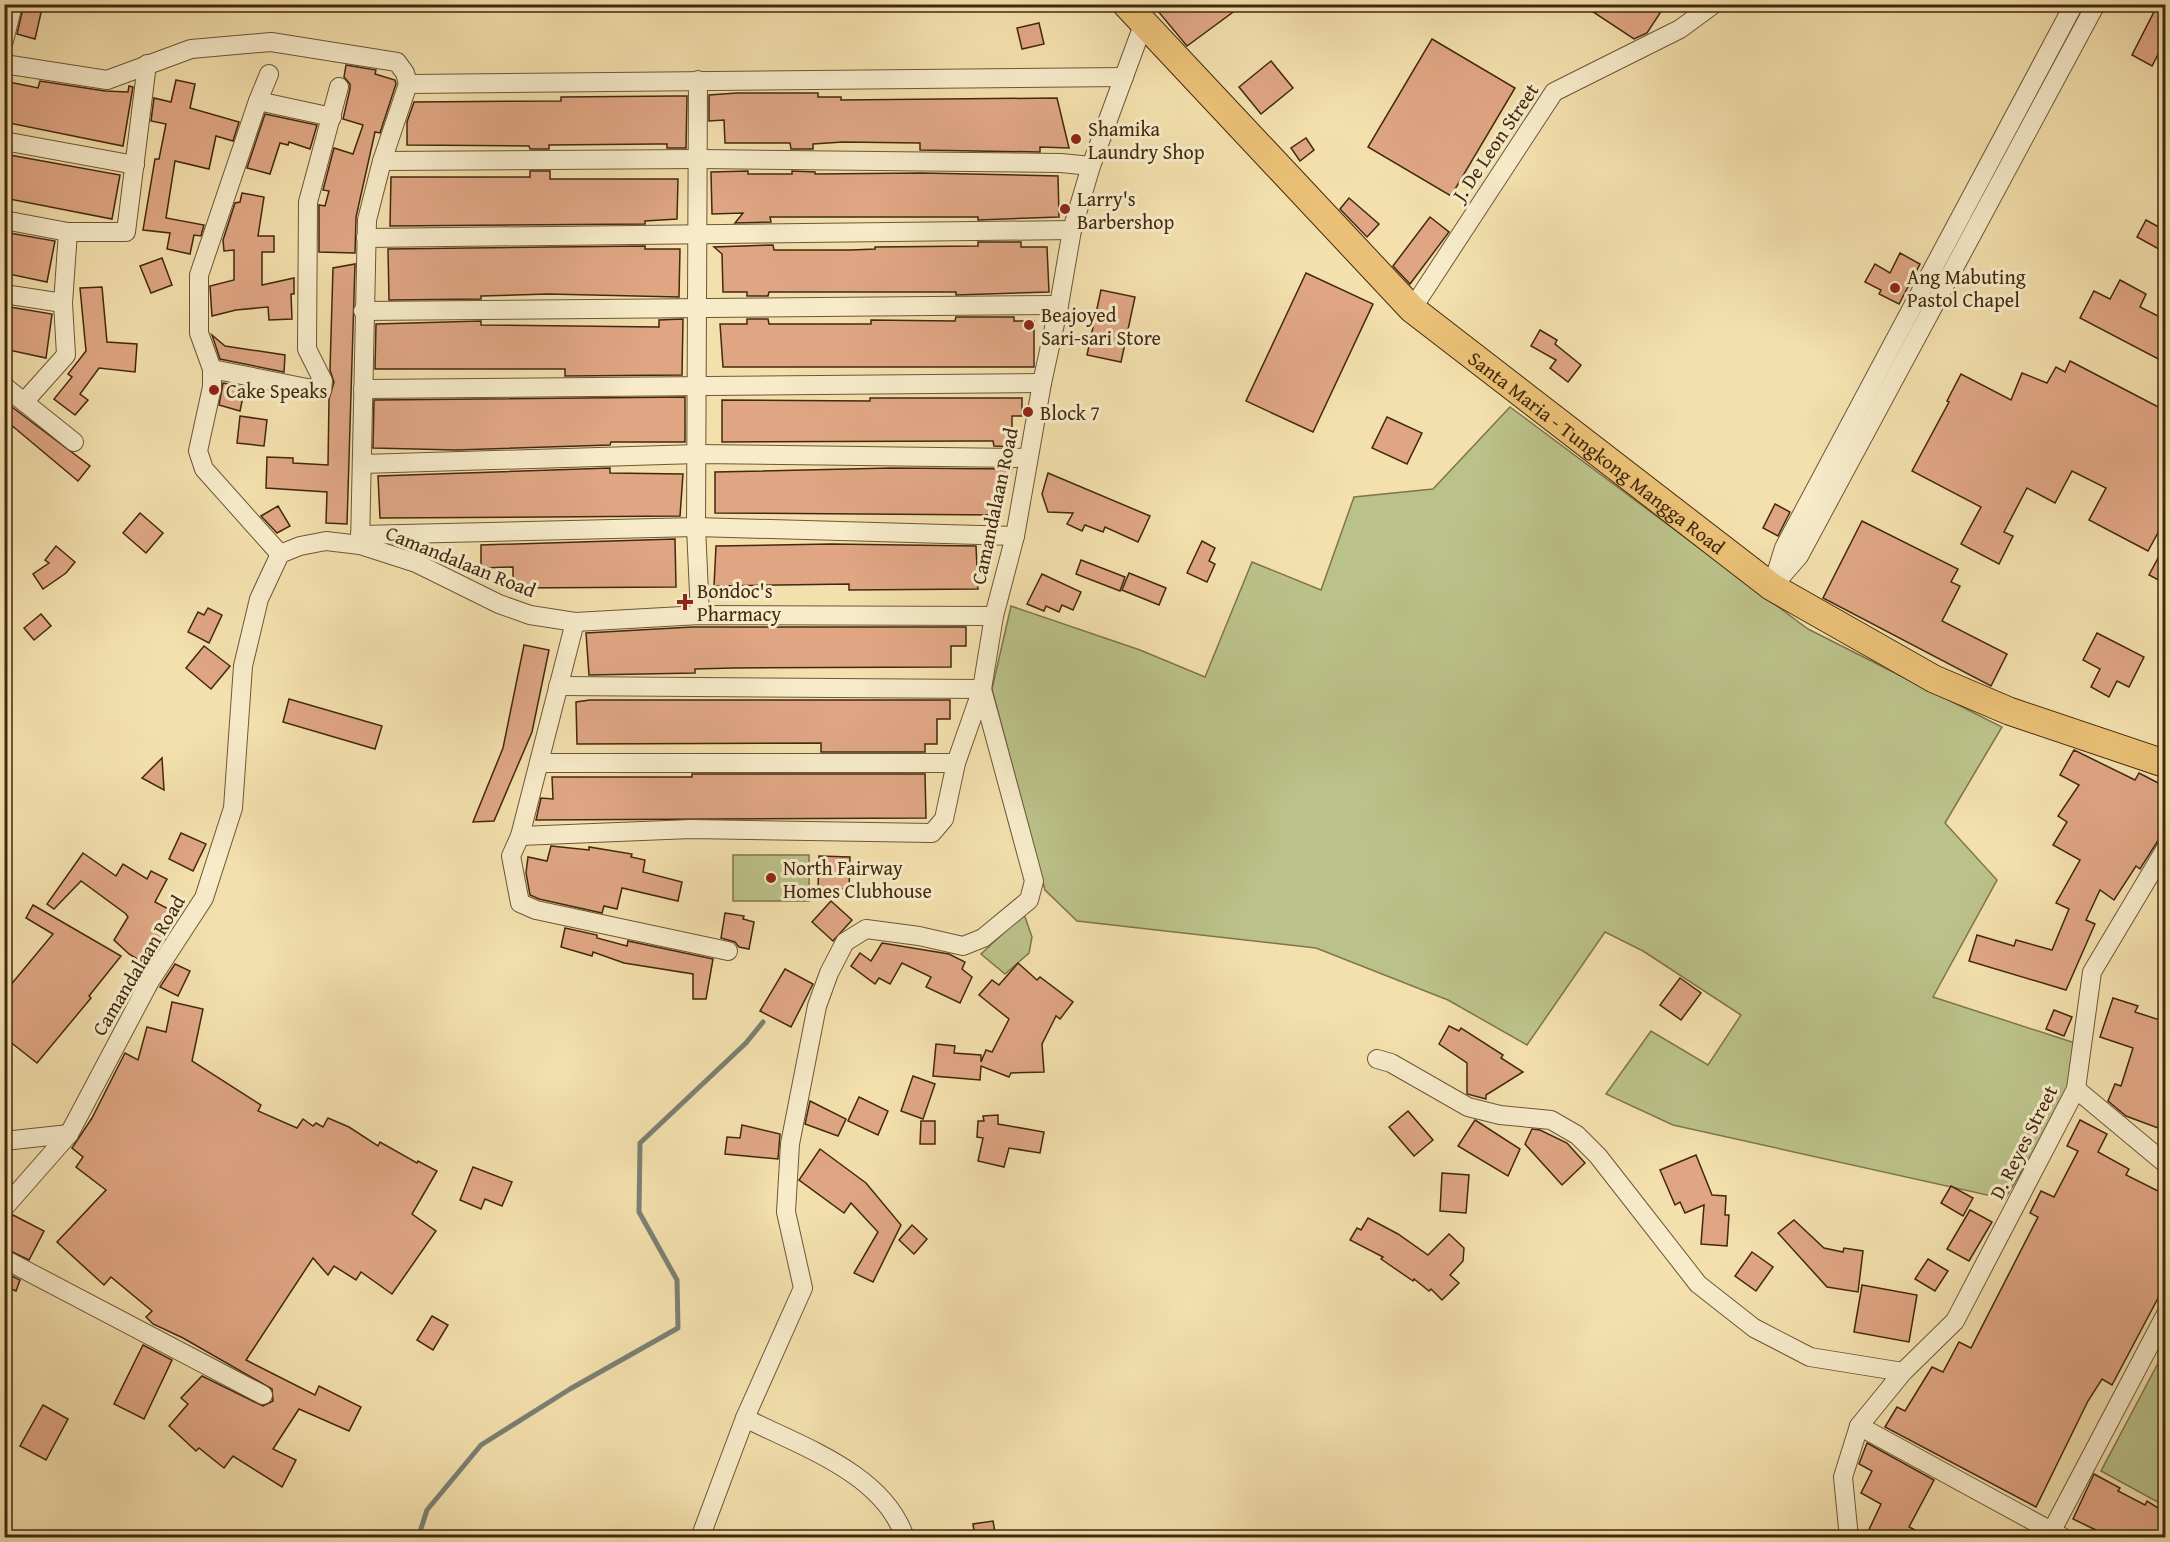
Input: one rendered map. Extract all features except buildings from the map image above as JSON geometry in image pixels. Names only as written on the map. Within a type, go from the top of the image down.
[{"type":"main road","name":"Santa Maria - Tungkong Mangga Road","points":[[1126,4],[1143,26],[1412,309],[1772,587],[1934,679],[2009,711],[2166,764]]},
{"type":"street","points":[[4,41],[13,4]]},
{"type":"street","name":"J. De Leon Street","points":[[1412,309],[1554,92],[1680,29],[1714,4]]},
{"type":"street","points":[[1772,587],[1784,548],[2074,4]]},
{"type":"street","points":[[1772,587],[1799,556],[2096,4]]},
{"type":"street","name":"Camandalaan Road","points":[[982,689],[994,616],[1015,536],[1072,230],[1091,166],[1143,26]]},
{"type":"street","points":[[4,64],[107,80],[191,49],[271,42],[398,62],[405,73],[408,84],[382,161],[367,220],[363,311],[360,540],[696,527],[1015,536]]},
{"type":"street","points":[[4,220],[68,232],[126,232],[147,64]]},
{"type":"street","points":[[269,74],[199,275],[199,333],[212,369],[212,387],[198,451],[199,460],[280,554]]},
{"type":"street","points":[[408,84],[1124,77]]},
{"type":"street","points":[[698,80],[696,527],[700,615]]},
{"type":"street","points":[[212,369],[322,391],[323,381],[307,349],[308,202],[339,87]]},
{"type":"street","points":[[258,101],[332,117]]},
{"type":"street","points":[[4,141],[135,165]]},
{"type":"street","points":[[382,161],[698,159],[1091,166]]},
{"type":"street","points":[[366,237],[1072,230]]},
{"type":"street","points":[[24,402],[66,356],[63,303],[68,232]]},
{"type":"street","points":[[4,294],[63,303]]},
{"type":"street","points":[[363,311],[1059,305]]},
{"type":"street","points":[[363,388],[1042,383]]},
{"type":"street","points":[[4,386],[74,442]]},
{"type":"street","points":[[362,464],[697,454],[1028,458]]},
{"type":"street","name":"Camandalaan Road","points":[[4,1208],[69,1134],[150,981],[204,898],[233,808],[243,666],[259,599],[280,554],[300,546],[326,541],[360,540],[416,563],[499,604],[530,615],[575,622],[700,615],[994,616]]},
{"type":"street","points":[[575,622],[540,763],[520,836],[511,856],[520,903],[536,910],[728,951]]},
{"type":"street","points":[[558,686],[982,689]]},
{"type":"street","points":[[520,836],[691,829],[932,832],[944,819],[956,763],[982,689]]},
{"type":"street","points":[[700,1538],[745,1418],[803,1288],[786,1212],[790,1144],[817,1006],[829,973],[845,942],[866,929],[919,936],[963,946],[983,938],[1004,923],[1029,900],[1032,891],[1034,881],[982,689]]},
{"type":"street","points":[[540,763],[956,763]]},
{"type":"street","name":"D. Reyes Street","points":[[1859,1426],[1903,1372],[1955,1321],[2076,1089],[2092,972],[2166,848]]},
{"type":"street","points":[[1377,1059],[1391,1063],[1468,1107],[1500,1115],[1551,1120],[1577,1135],[1598,1156],[1698,1284],[1754,1328],[1810,1357],[1903,1372]]},
{"type":"street","points":[[2076,1089],[2166,1164]]},
{"type":"street","points":[[4,1141],[69,1134]]},
{"type":"street","points":[[4,1259],[263,1395]]},
{"type":"street","points":[[1849,1538],[1843,1477],[1859,1426],[2054,1536],[2166,1314]]},
{"type":"street","points":[[745,1418],[860,1476],[888,1507],[905,1538]]},
{"type":"green space","points":[[1510,407],[1808,629],[2002,727],[1945,823],[1997,880],[1933,997],[2075,1043],[2068,1094],[2005,1199],[1673,1125],[1606,1094],[1651,1031],[1708,1065],[1741,1015],[1643,951],[1605,932],[1527,1045],[1448,1000],[1316,948],[1077,921],[1045,890],[992,689],[1011,606],[1140,650],[1205,677],[1252,562],[1321,590],[1354,497],[1433,489]]},
{"type":"green space","name":"North Fairway Homes Clubhouse","points":[[733,855],[809,855],[809,901],[733,901]]},
{"type":"green space","points":[[1024,914],[1032,937],[1029,953],[1005,974],[981,954]]},
{"type":"green space","points":[[2165,1350],[2165,1506],[2101,1471]]},
{"type":"waterway","points":[[418,1538],[427,1510],[481,1445],[570,1389],[678,1328],[677,1280],[639,1212],[640,1143],[746,1043],[763,1022]]},
{"type":"place","name":"Shamika Laundry Shop","points":[[1076,139]]},
{"type":"place","name":"Larry's Barbershop","points":[[1065,209]]},
{"type":"place","name":"Ang Mabuting Pastol Chapel","points":[[1895,288]]},
{"type":"place","name":"Beajoyed Sari-sari Store","points":[[1029,325]]},
{"type":"place","name":"Cake Speaks","points":[[214,390]]},
{"type":"place","name":"Block 7","points":[[1028,412]]},
{"type":"place","name":"Bondoc's Pharmacy","points":[[685,602]]},
{"type":"place","name":"North Fairway Homes Clubhouse","points":[[771,878]]}]
